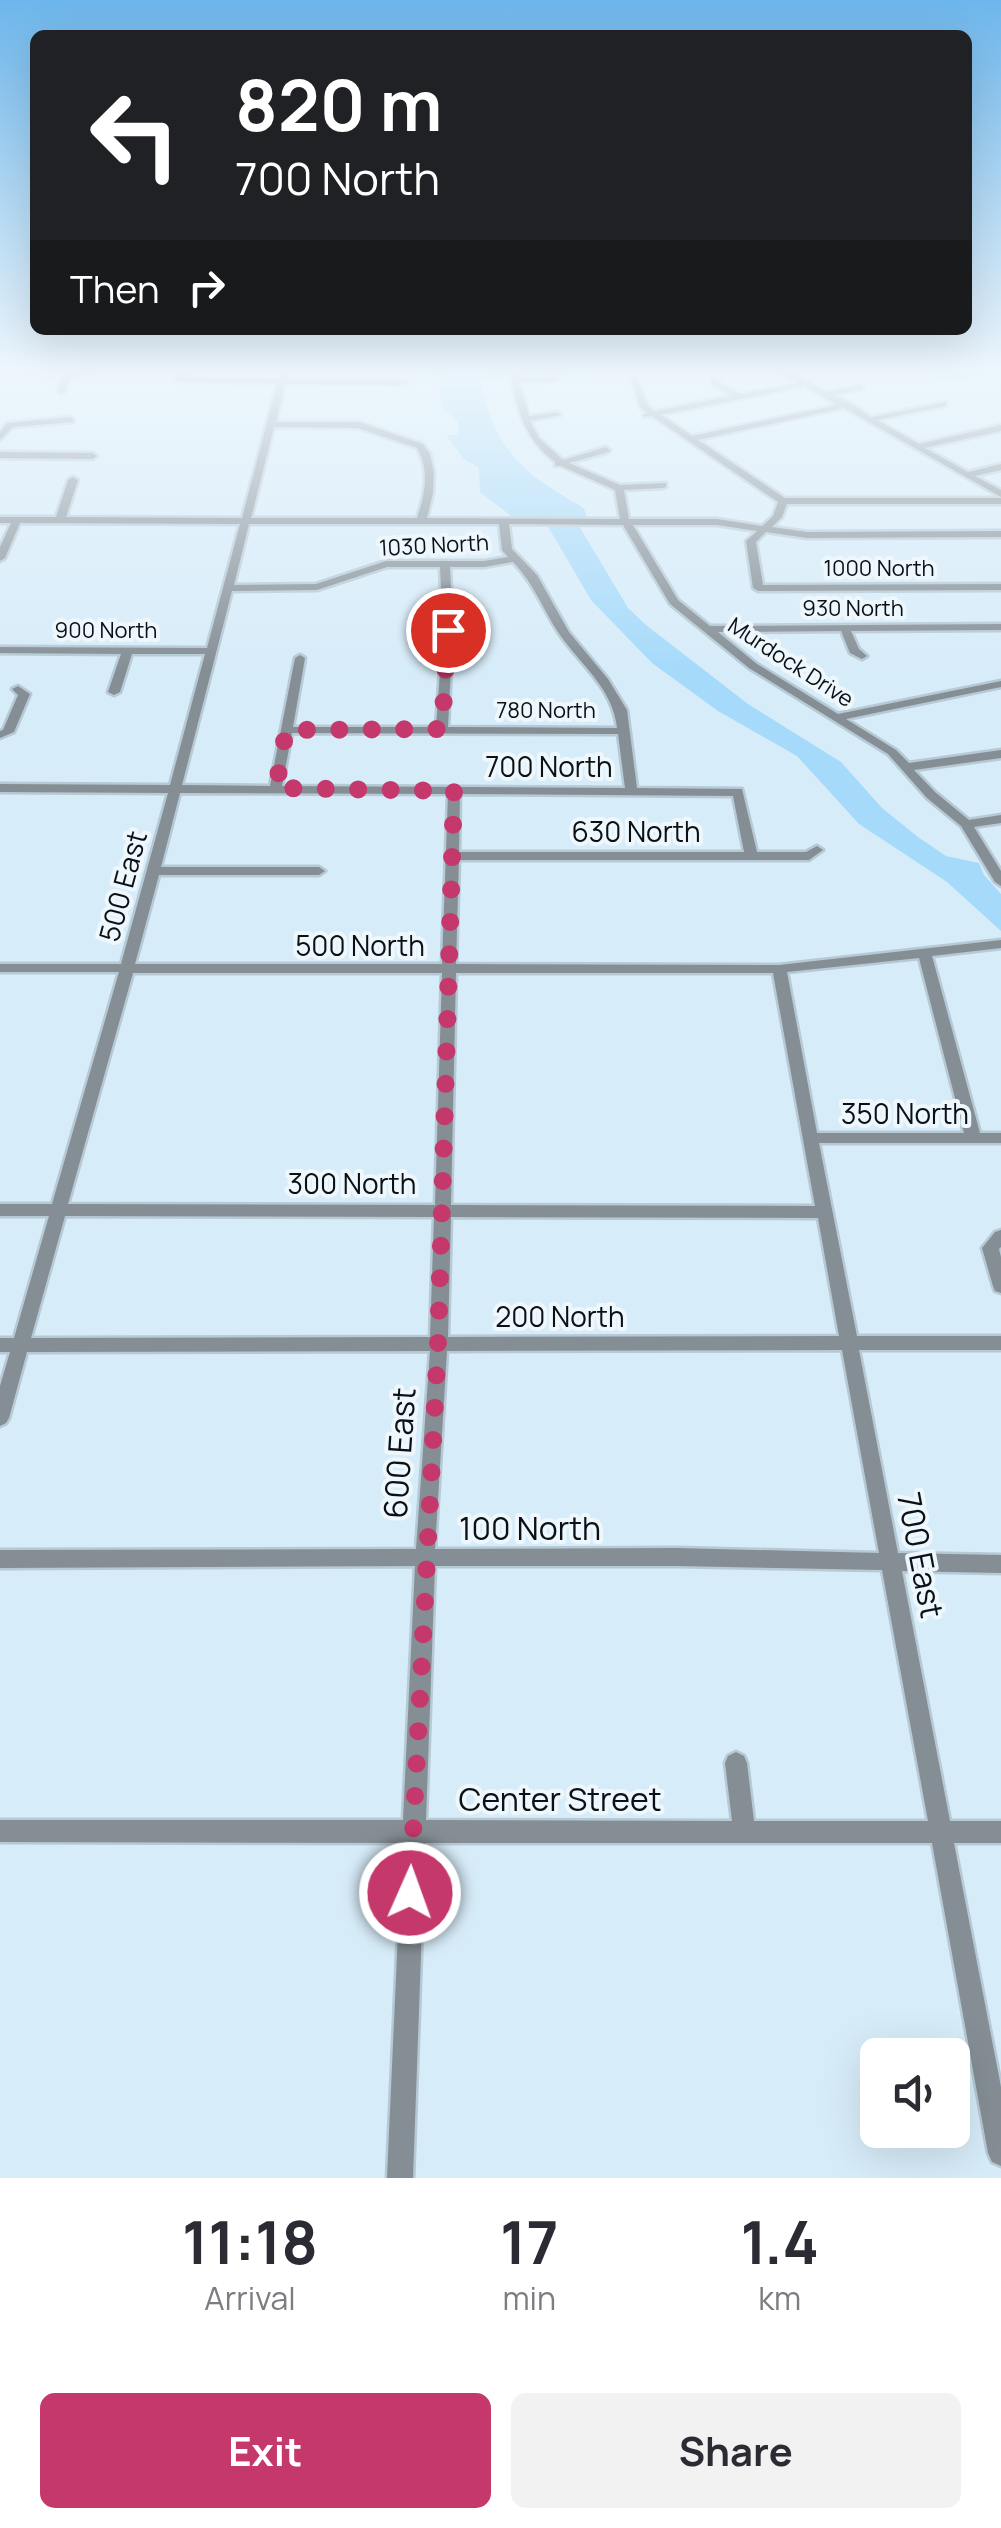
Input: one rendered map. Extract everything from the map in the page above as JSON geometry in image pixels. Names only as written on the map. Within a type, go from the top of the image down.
[{"type":"street","name":"500 East","points":[[0,1418],[153,871],[258,468]]},
{"type":"street","points":[[421,521],[430,488],[428,468]]},
{"type":"street","points":[[567,468],[619,488],[664,484]]},
{"type":"street","points":[[732,468],[784,502],[1001,498]]},
{"type":"street","points":[[959,468],[1001,498]]},
{"type":"street","points":[[970,474],[998,468]]},
{"type":"street","points":[[60,520],[72,480]]},
{"type":"street","points":[[899,485],[906,501]]},
{"type":"street","name":"Murdock Drive","points":[[619,488],[626,522],[674,602],[752,666],[880,743],[966,824],[1001,882]]},
{"type":"street","points":[[763,529],[777,516],[784,502]]},
{"type":"street","points":[[0,520],[717,522],[807,534],[1001,534]]},
{"type":"street","points":[[0,558],[17,520]]},
{"type":"street","points":[[502,521],[506,527],[505,546],[532,577],[564,633],[604,680],[621,710],[631,792]]},
{"type":"street","name":"1000 North","points":[[763,529],[750,548],[758,588],[856,582],[954,582],[1001,588]]},
{"type":"street","name":"1030 North","points":[[228,588],[312,588],[346,582],[356,573],[386,564],[514,560]]},
{"type":"street","points":[[442,729],[448,630],[445,564]]},
{"type":"street","points":[[344,567],[356,573]]},
{"type":"street","name":"930 North","points":[[706,629],[1001,627]]},
{"type":"street","points":[[844,628],[854,652],[862,656]]},
{"type":"street","points":[[951,628],[958,640]]},
{"type":"street","name":"900 North","points":[[0,650],[211,651]]},
{"type":"street","points":[[114,692],[128,650]]},
{"type":"street","points":[[276,788],[300,658]]},
{"type":"street","points":[[838,717],[1001,684]]},
{"type":"street","points":[[3,734],[24,694],[18,689]]},
{"type":"street","points":[[978,689],[991,700]]},
{"type":"street","name":"780 North","points":[[286,730],[625,731]]},
{"type":"street","points":[[907,767],[1001,754]]},
{"type":"street","name":"700 North","points":[[0,788],[738,792],[751,856]]},
{"type":"street","name":"600 East","points":[[400,2178],[425,1560],[438,1344],[454,791]]},
{"type":"street","points":[[966,824],[1001,819]]},
{"type":"street","name":"630 North","points":[[453,856],[809,856],[817,850]]},
{"type":"street","points":[[153,871],[318,872]]},
{"type":"street","name":"500 North","points":[[0,968],[779,970],[926,956],[1001,944]]},
{"type":"street","points":[[926,956],[973,1138]]},
{"type":"street","name":"700 East","points":[[779,970],[1001,2154]]},
{"type":"street","name":"350 North","points":[[810,1138],[1001,1138]]},
{"type":"street","name":"300 North","points":[[0,1210],[824,1212]]},
{"type":"street","points":[[1001,1236],[990,1248],[1001,1286]]},
{"type":"street","name":"200 North","points":[[0,1345],[1001,1343]]},
{"type":"street","name":"100 North","points":[[0,1559],[677,1557],[1001,1564]]},
{"type":"street","points":[[736,1763],[744,1832]]},
{"type":"street","name":"Center Street","points":[[0,1831],[1001,1832]]},
{"type":"shaded area","points":[[479,468],[525,468],[584,508],[587,519],[514,518],[480,492]]},
{"type":"shaded area","points":[[547,525],[579,526],[628,608],[646,625],[748,704],[841,762],[882,808],[918,837],[946,856],[979,863],[1001,894],[1001,931],[947,882],[859,824],[797,756],[718,711],[652,663],[591,600]]},
{"type":"route","points":[[410,1893],[438,1344],[454,791],[276,788],[286,730],[442,729],[448,630]]}]
